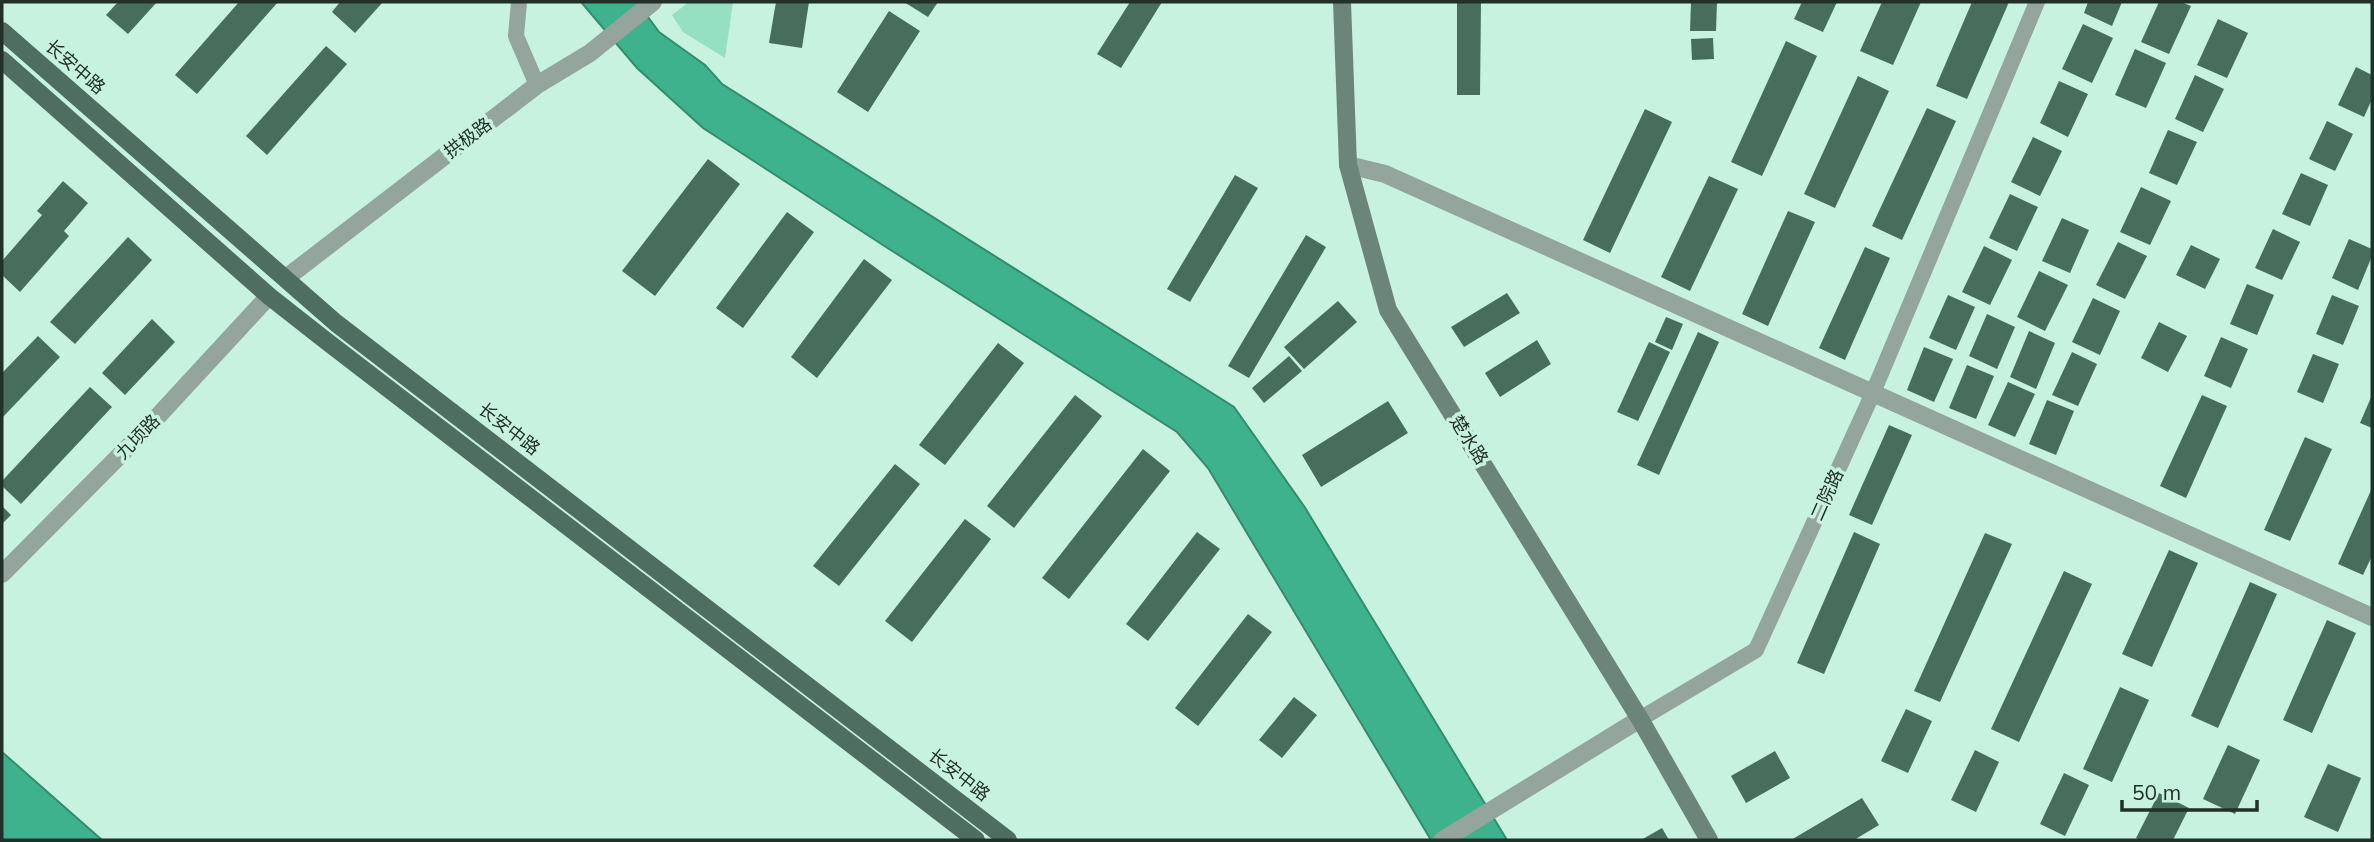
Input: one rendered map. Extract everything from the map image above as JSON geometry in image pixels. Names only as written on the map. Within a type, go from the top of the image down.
[{"type":"main road","name":"楚水路","points":[[1342,2],[1348,165],[1388,310],[1640,719],[1710,840]]},
{"type":"main road","name":"长安中路","points":[[2,31],[336,323],[1008,840]]},
{"type":"main road","points":[[2,60],[269,296],[976,840]]},
{"type":"street","points":[[519,2],[516,36],[537,85]]},
{"type":"street","name":"拱极路","points":[[286,278],[537,85],[590,53],[653,2]]},
{"type":"street","name":"二院路","points":[[1443,840],[1756,650],[1872,395],[2037,2]]},
{"type":"street","points":[[1348,165],[1385,174],[1872,395],[2372,617]]},
{"type":"street","points":[[269,296],[286,278]]},
{"type":"street","name":"九顷路","points":[[2,574],[147,428],[269,296]]},
{"type":"shaded area","points":[[581,2],[637,2],[659,32],[705,65],[722,84],[1234,407],[1304,506],[1507,840],[1431,840],[1208,468],[1177,432],[703,128],[637,68]]},
{"type":"shaded area","points":[[689,2],[733,2],[725,58],[683,32],[672,15]]},
{"type":"shaded area","points":[[2,752],[102,840],[2,840]]},
{"type":"building","points":[[118,2],[157,2],[128,34],[106,15]]},
{"type":"building","points":[[239,2],[278,2],[197,94],[175,75]]},
{"type":"building","points":[[340,2],[383,2],[355,33],[332,12]]},
{"type":"building","points":[[776,2],[809,2],[802,48],[769,43]]},
{"type":"building","points":[[904,2],[938,2],[928,17]]},
{"type":"building","points":[[1130,2],[1162,2],[1121,68],[1097,54]]},
{"type":"building","points":[[1457,2],[1481,2],[1480,95],[1457,95]]},
{"type":"building","points":[[1691,2],[1717,2],[1716,31],[1690,31]]},
{"type":"building","points":[[1802,2],[1837,2],[1823,32],[1794,19]]},
{"type":"building","points":[[1882,2],[1921,2],[1893,65],[1860,51]]},
{"type":"building","points":[[1972,2],[2009,2],[1967,99],[1936,86]]},
{"type":"building","points":[[2088,2],[2122,2],[2112,26],[2084,13]]},
{"type":"building","points":[[2159,2],[2181,2],[2191,6],[2169,54],[2141,42]]},
{"type":"building","points":[[889,11],[920,31],[868,112],[837,92]]},
{"type":"building","points":[[2218,19],[2248,33],[2227,78],[2197,65]]},
{"type":"building","points":[[2083,24],[2113,38],[2092,83],[2062,69]]},
{"type":"building","points":[[1713,38],[1714,59],[1692,60],[1691,39]]},
{"type":"building","points":[[1786,41],[1817,56],[1762,176],[1731,162]]},
{"type":"building","points":[[326,46],[347,64],[267,155],[246,136]]},
{"type":"building","points":[[2135,49],[2166,63],[2146,108],[2115,95]]},
{"type":"building","points":[[2356,67],[2372,75],[2372,99],[2364,117],[2338,105]]},
{"type":"building","points":[[2195,75],[2224,89],[2203,132],[2175,119]]},
{"type":"building","points":[[1858,76],[1889,91],[1835,208],[1804,194]]},
{"type":"building","points":[[2059,81],[2088,94],[2068,137],[2040,123]]},
{"type":"building","points":[[1927,108],[1956,121],[1902,240],[1872,226]]},
{"type":"building","points":[[1645,109],[1672,122],[1610,253],[1583,240]]},
{"type":"building","points":[[2327,121],[2353,134],[2335,171],[2309,159]]},
{"type":"building","points":[[2168,130],[2197,142],[2177,185],[2149,173]]},
{"type":"building","points":[[2033,137],[2062,151],[2040,196],[2011,182]]},
{"type":"building","points":[[708,159],[740,184],[655,296],[622,271]]},
{"type":"building","points":[[2301,173],[2328,185],[2310,226],[2282,214]]},
{"type":"building","points":[[1235,175],[1258,188],[1190,302],[1167,289]]},
{"type":"building","points":[[1709,176],[1738,189],[1690,291],[1661,277]]},
{"type":"building","points":[[63,181],[88,203],[64,231],[69,236],[20,292],[2,275],[2,261],[42,215],[37,211]]},
{"type":"building","points":[[2141,187],[2171,201],[2150,245],[2120,232]]},
{"type":"building","points":[[2010,194],[2038,207],[2017,251],[1989,238]]},
{"type":"building","points":[[1788,211],[1815,222],[1768,326],[1742,314]]},
{"type":"building","points":[[787,212],[814,232],[743,328],[716,308]]},
{"type":"building","points":[[2062,218],[2089,230],[2070,273],[2042,261]]},
{"type":"building","points":[[2273,229],[2300,242],[2282,280],[2255,268]]},
{"type":"building","points":[[1306,235],[1326,247],[1249,378],[1228,366]]},
{"type":"building","points":[[128,237],[152,260],[75,344],[50,322]]},
{"type":"building","points":[[2349,239],[2372,249],[2372,256],[2358,290],[2332,278]]},
{"type":"building","points":[[2118,242],[2147,256],[2125,299],[2096,285]]},
{"type":"building","points":[[2191,245],[2220,259],[2205,289],[2176,275]]},
{"type":"building","points":[[1984,246],[2012,260],[1990,305],[1962,292]]},
{"type":"building","points":[[1865,247],[1890,258],[1845,360],[1819,348]]},
{"type":"building","points":[[864,259],[892,280],[817,378],[791,357]]},
{"type":"building","points":[[2039,271],[2068,285],[2045,331],[2017,317]]},
{"type":"building","points":[[2247,284],[2274,295],[2257,335],[2230,324]]},
{"type":"building","points":[[1507,293],[1520,313],[1464,347],[1451,327]]},
{"type":"building","points":[[1948,295],[1975,307],[1956,350],[1929,338]]},
{"type":"building","points":[[2332,295],[2359,306],[2343,345],[2316,334]]},
{"type":"building","points":[[2093,298],[2120,311],[2100,355],[2072,342]]},
{"type":"building","points":[[1338,301],[1357,322],[1304,369],[1284,347]]},
{"type":"building","points":[[1987,314],[2015,327],[1997,369],[1969,356]]},
{"type":"building","points":[[1666,317],[1683,324],[1672,350],[1655,342]]},
{"type":"building","points":[[152,319],[175,342],[125,395],[102,373]]},
{"type":"building","points":[[2159,322],[2187,336],[2168,372],[2141,358]]},
{"type":"building","points":[[2029,331],[2055,343],[2036,389],[2010,377]]},
{"type":"building","points":[[1698,332],[1719,342],[1659,475],[1637,465]]},
{"type":"building","points":[[38,336],[60,357],[2,418],[2,373]]},
{"type":"building","points":[[2221,337],[2248,349],[2231,388],[2204,376]]},
{"type":"building","points":[[1537,340],[1551,364],[1500,397],[1485,373]]},
{"type":"building","points":[[1649,342],[1670,352],[1638,421],[1617,412]]},
{"type":"building","points":[[998,343],[1024,363],[945,465],[919,445]]},
{"type":"building","points":[[1924,347],[1953,359],[1934,402],[1907,390]]},
{"type":"building","points":[[2072,352],[2097,364],[2078,406],[2052,395]]},
{"type":"building","points":[[2313,354],[2339,364],[2323,403],[2297,392]]},
{"type":"building","points":[[1289,356],[1302,371],[1264,403],[1252,388]]},
{"type":"building","points":[[1967,365],[1994,376],[1976,419],[1949,408]]},
{"type":"building","points":[[2008,382],[2035,394],[2015,437],[1988,425]]},
{"type":"building","points":[[90,387],[112,407],[21,504],[2,486],[2,481]]},
{"type":"building","points":[[1075,395],[1102,416],[1014,528],[987,506]]},
{"type":"building","points":[[2202,395],[2227,406],[2186,498],[2160,486]]},
{"type":"building","points":[[2372,395],[2372,428],[2360,423]]},
{"type":"building","points":[[2047,400],[2074,411],[2056,455],[2029,444]]},
{"type":"building","points":[[1388,401],[1408,433],[1321,487],[1302,455]]},
{"type":"building","points":[[1889,425],[1912,435],[1872,525],[1849,515]]},
{"type":"building","points":[[2305,437],[2332,449],[2290,541],[2264,530]]},
{"type":"building","points":[[1143,449],[1170,471],[1069,599],[1042,578]]},
{"type":"building","points":[[895,464],[920,484],[839,586],[813,566]]},
{"type":"building","points":[[2372,488],[2372,556],[2363,575],[2338,564]]},
{"type":"building","points":[[2,506],[11,515],[2,524]]},
{"type":"building","points":[[965,519],[991,539],[912,642],[885,621]]},
{"type":"building","points":[[1197,532],[1220,549],[1148,641],[1126,624]]},
{"type":"building","points":[[1854,532],[1880,544],[1824,674],[1797,663]]},
{"type":"building","points":[[1985,533],[2012,544],[1940,702],[1914,691]]},
{"type":"building","points":[[2169,550],[2198,563],[2152,667],[2122,654]]},
{"type":"building","points":[[2064,571],[2092,584],[2019,742],[1991,729]]},
{"type":"building","points":[[2250,582],[2277,594],[2218,728],[2191,716]]},
{"type":"building","points":[[1248,614],[1272,632],[1198,726],[1175,708]]},
{"type":"building","points":[[2327,620],[2356,633],[2312,733],[2283,720]]},
{"type":"building","points":[[2120,687],[2149,700],[2112,782],[2083,769]]},
{"type":"building","points":[[1294,697],[1317,715],[1282,758],[1259,740]]},
{"type":"building","points":[[1906,709],[1932,721],[1908,773],[1881,761]]},
{"type":"building","points":[[2228,745],[2260,760],[2235,814],[2203,799]]},
{"type":"building","points":[[1975,750],[1999,762],[1976,812],[1951,800]]},
{"type":"building","points":[[1775,751],[1790,778],[1746,803],[1731,776]]},
{"type":"building","points":[[2328,764],[2361,778],[2338,832],[2304,817]]},
{"type":"building","points":[[2064,773],[2089,785],[2065,836],[2040,824]]},
{"type":"building","points":[[2159,793],[2189,808],[2173,840],[2140,840],[2136,838]]},
{"type":"building","points":[[1862,798],[1879,825],[1854,840],[1791,840]]},
{"type":"building","points":[[1662,828],[1669,840],[1641,840]]}]
